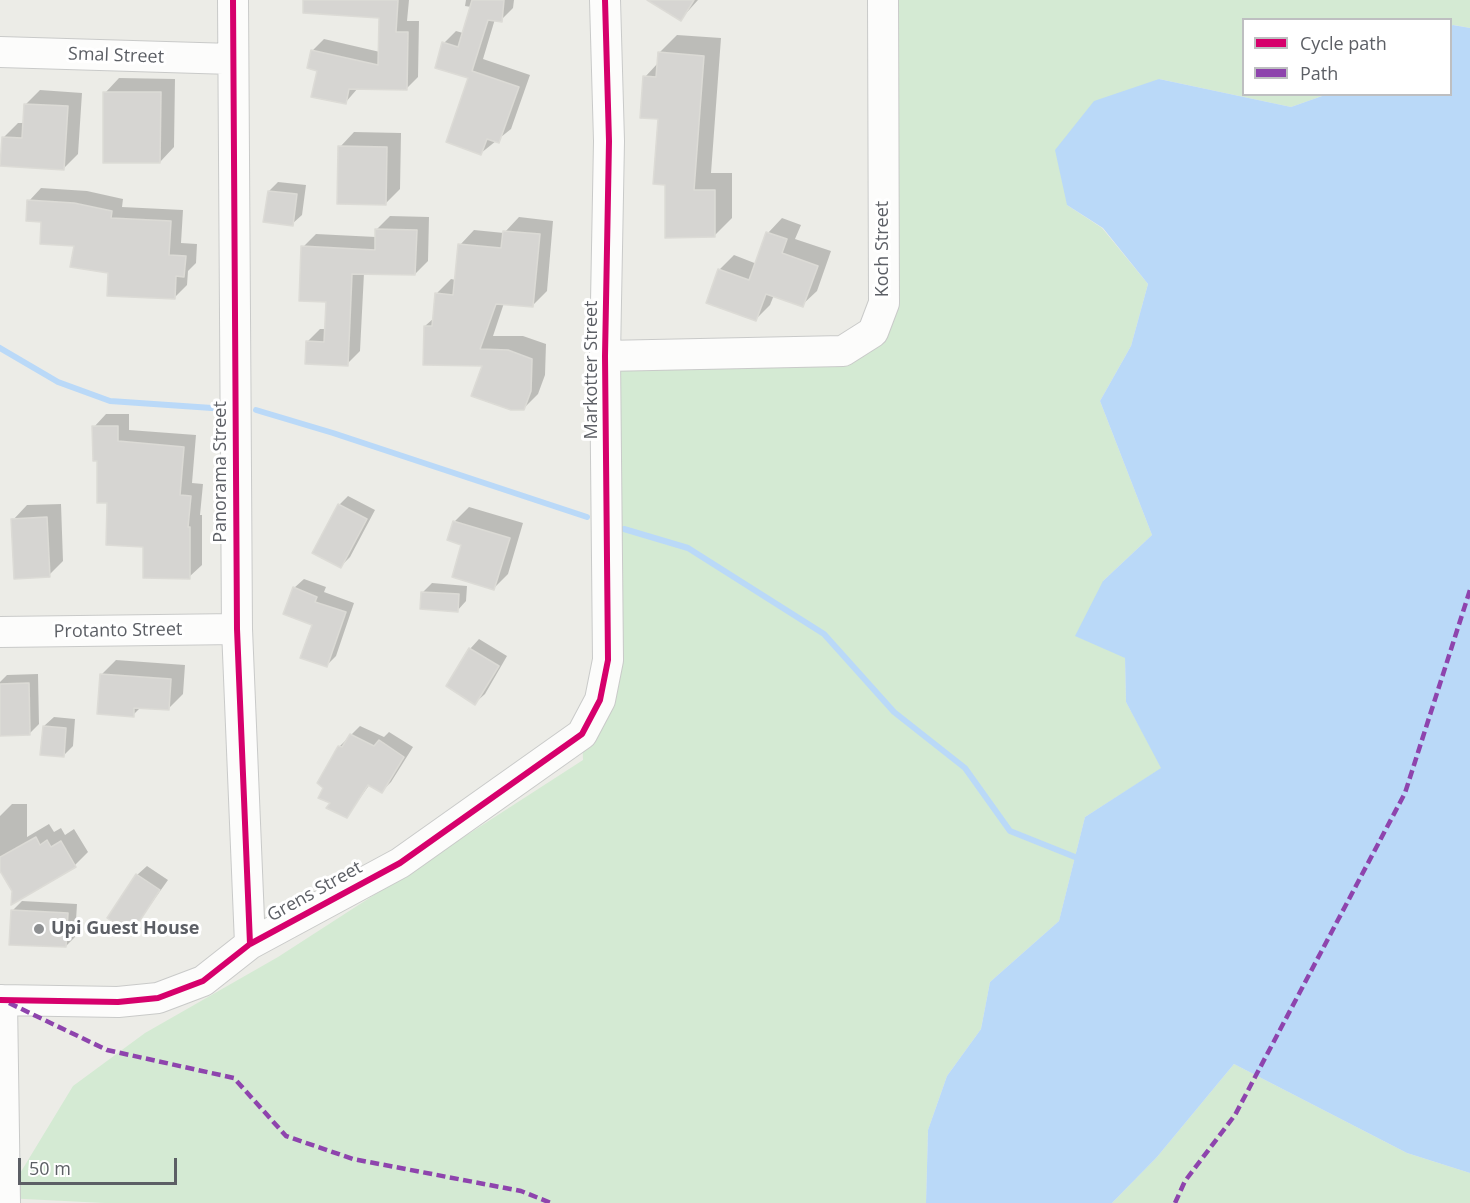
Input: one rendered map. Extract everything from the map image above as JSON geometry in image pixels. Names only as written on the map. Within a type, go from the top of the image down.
[{"type":"street","name":"Panorama Street","points":[[233,0],[237,629],[250,944]]},
{"type":"street","name":"Markotter Street","points":[[582,734],[600,700],[608,660],[605,356],[609,141],[605,0]]},
{"type":"street","name":"Koch Street","points":[[605,356],[843,351],[873,332],[884,303],[883,0]]},
{"type":"street","name":"Smal Street","points":[[0,52],[232,59]]},
{"type":"street","name":"Protanto Street","points":[[0,632],[237,629]]},
{"type":"street","name":"Grens Street","points":[[1,1000],[118,1002],[158,998],[202,981],[250,944],[400,862],[582,734]]},
{"type":"street","points":[[1,1000],[4,1203]]},
{"type":"green space","points":[[883,0],[1470,0],[1470,28],[1452,26],[1452,18],[1242,18],[1242,96],[1322,96],[1291,107],[1159,79],[1067,205],[1102,228],[1148,284],[1131,346],[1100,401],[1152,535],[1103,581],[1125,658],[1126,702],[1162,768],[1085,817],[1059,921],[990,982],[981,1029],[947,1076],[928,1130],[926,1203],[104,1203],[5,1198],[73,1086],[145,1033],[278,957],[583,760],[582,734],[600,700],[605,356],[843,351],[872,332]]},
{"type":"green space","points":[[1234,1064],[1407,1153],[1470,1173],[1470,1203],[1112,1203],[1157,1157]]},
{"type":"water","points":[[1452,26],[1470,28],[1470,1173],[1407,1153],[1234,1064],[1157,1157],[1112,1203],[926,1203],[928,1130],[947,1076],[981,1029],[990,982],[1059,921],[1085,817],[1161,768],[1126,702],[1125,658],[1075,636],[1103,581],[1152,535],[1100,401],[1131,346],[1148,284],[1103,228],[1067,205],[1055,150],[1094,101],[1159,79],[1291,107],[1322,96],[1452,96]]},
{"type":"building","points":[[303,0],[398,0],[396,32],[408,32],[407,90],[349,89],[346,104],[311,97],[317,71],[307,68],[311,50],[378,65],[379,18],[303,13]]},
{"type":"building","points":[[472,0],[504,0],[502,22],[488,20],[472,71],[519,87],[499,143],[487,139],[481,155],[446,142],[468,78],[435,68],[442,42],[458,47]]},
{"type":"building","points":[[647,0],[694,0],[681,21]]},
{"type":"building","points":[[658,52],[704,56],[694,190],[715,190],[715,237],[665,238],[665,185],[653,184],[658,119],[640,118],[643,76],[656,77]]},
{"type":"building","points":[[103,92],[161,92],[160,163],[103,163]]},
{"type":"building","points":[[24,104],[68,106],[64,170],[0,166],[2,137],[22,138]]},
{"type":"building","points":[[338,146],[387,147],[386,205],[337,204]]},
{"type":"building","points":[[268,191],[297,194],[293,226],[263,222]]},
{"type":"building","points":[[27,200],[74,203],[112,211],[111,218],[171,221],[169,255],[186,256],[184,277],[176,276],[175,299],[107,296],[108,273],[70,267],[74,246],[40,244],[41,222],[26,221]]},
{"type":"building","points":[[375,229],[417,230],[415,275],[352,274],[348,366],[305,364],[306,341],[324,342],[326,302],[299,301],[301,246],[375,250]]},
{"type":"building","points":[[503,231],[540,234],[533,307],[496,304],[480,349],[508,350],[532,359],[531,391],[524,410],[511,410],[471,396],[482,366],[423,365],[424,326],[432,326],[435,293],[453,295],[458,244],[501,248]]},
{"type":"building","points":[[766,232],[787,239],[782,253],[818,266],[803,307],[766,294],[756,321],[706,303],[718,269],[749,280]]},
{"type":"building","points":[[92,426],[118,426],[118,441],[184,447],[180,495],[191,496],[188,527],[190,527],[190,579],[143,578],[143,547],[106,545],[107,503],[97,503],[97,461],[93,461]]},
{"type":"building","points":[[338,504],[367,519],[341,568],[312,553]]},
{"type":"building","points":[[47,517],[50,577],[14,579],[11,519]]},
{"type":"building","points":[[453,521],[510,538],[494,590],[452,577],[461,545],[447,540]]},
{"type":"building","points":[[293,587],[317,597],[315,602],[346,612],[327,667],[300,658],[312,625],[283,614]]},
{"type":"building","points":[[421,592],[459,594],[458,612],[420,609]]},
{"type":"building","points":[[469,648],[499,666],[475,705],[446,686]]},
{"type":"building","points":[[100,674],[171,679],[169,710],[134,708],[134,717],[97,714]]},
{"type":"building","points":[[29,683],[30,735],[0,736],[0,684]]},
{"type":"building","points":[[43,726],[66,728],[64,757],[40,755]]},
{"type":"building","points":[[350,734],[374,746],[379,740],[404,757],[382,793],[368,785],[347,818],[326,808],[330,803],[318,798],[323,788],[317,783],[338,746],[342,747]]},
{"type":"building","points":[[36,837],[40,845],[47,840],[51,847],[61,841],[76,867],[11,905],[12,891],[0,871],[0,857]]},
{"type":"building","points":[[136,874],[160,890],[131,934],[107,918]]},
{"type":"building","name":"Upi Guest House","points":[[11,910],[68,913],[66,947],[9,945]]},
{"type":"waterway","points":[[0,348],[58,382],[110,401],[212,408]]},
{"type":"waterway","points":[[256,410],[587,517]]},
{"type":"waterway","points":[[624,529],[688,548],[824,634],[894,712],[965,768],[1010,831],[1075,857]]},
{"type":"marked path","points":[[1175,1203],[1185,1181],[1235,1115],[1405,793],[1470,590]]},
{"type":"marked path","points":[[9,1003],[107,1050],[234,1078],[286,1136],[353,1159],[521,1191],[551,1203]]},
{"type":"cycle path","points":[[233,0],[237,629],[250,944]]},
{"type":"cycle path","points":[[0,1000],[118,1002],[158,998],[203,981],[250,944],[400,863],[582,734],[600,700],[608,660],[605,356],[609,141],[605,0]]},
{"type":"place","name":"Upi Guest House","points":[[39,929]]}]
